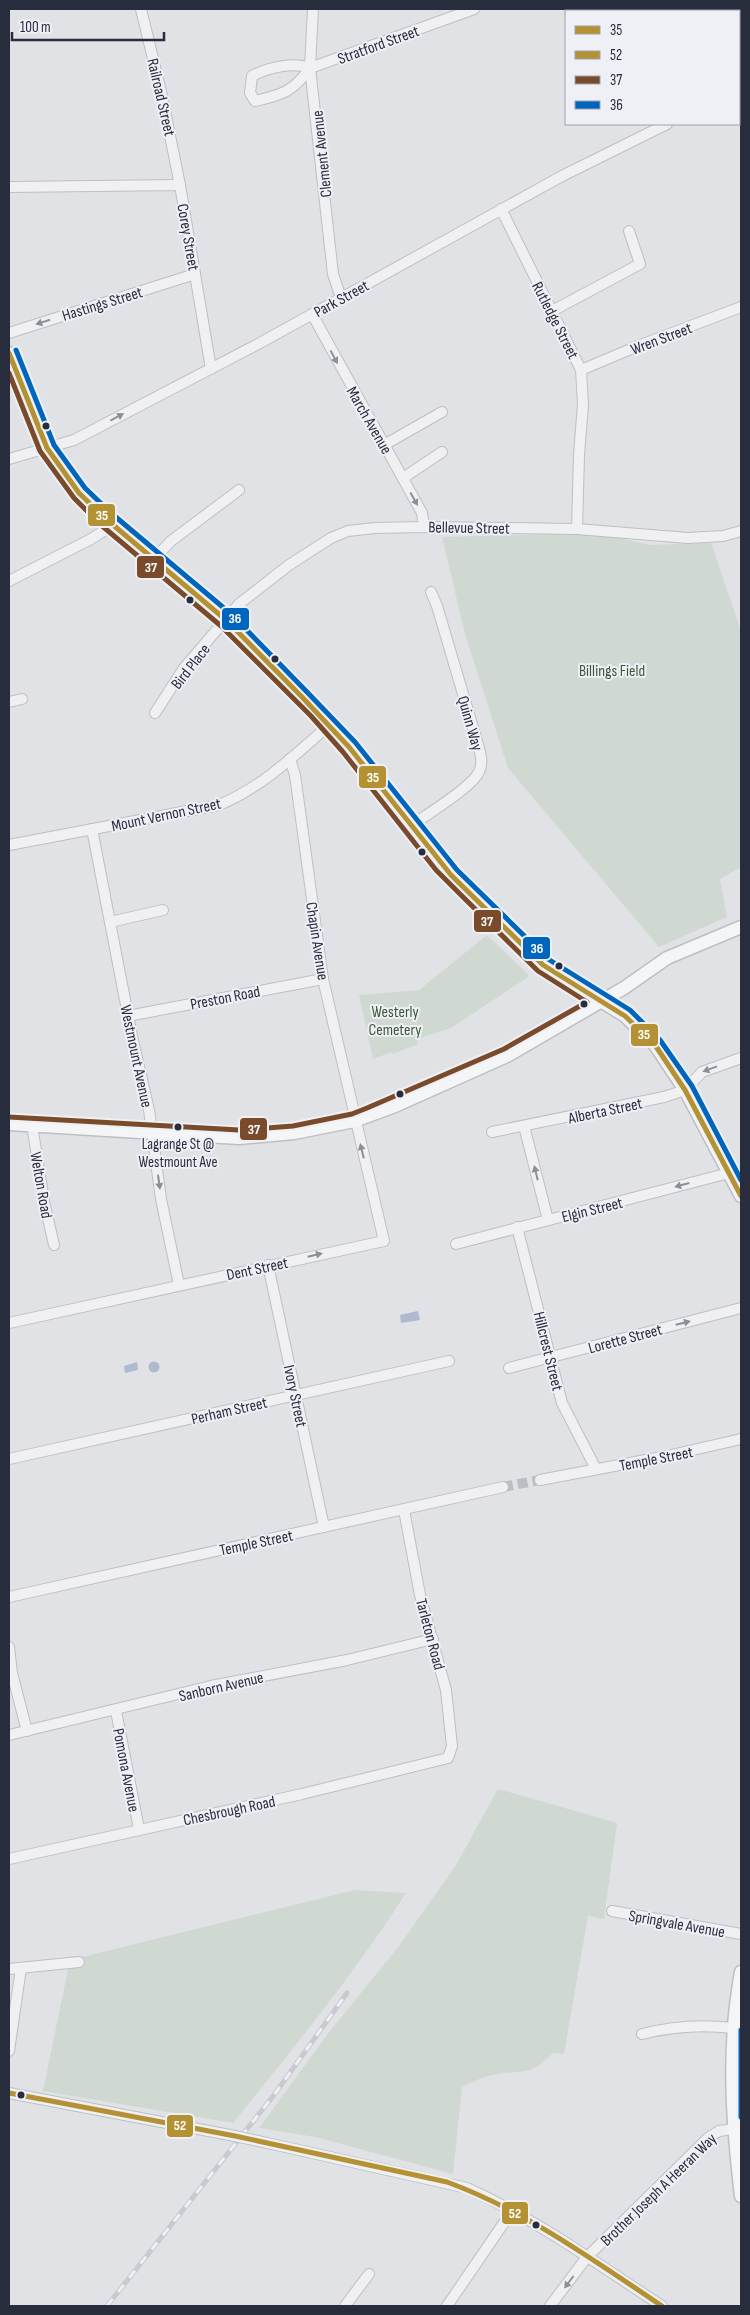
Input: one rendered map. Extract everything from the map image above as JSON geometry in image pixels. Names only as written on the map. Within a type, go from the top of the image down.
[{"type":"main road","points":[[9,353],[47,448],[79,493],[113,525],[226,620],[349,747],[451,875],[543,965],[625,1016],[655,1046],[685,1090],[741,1196]]},
{"type":"main road","points":[[9,1124],[258,1137],[294,1133],[354,1121],[395,1106],[508,1056],[602,1002],[676,953],[741,927]]},
{"type":"main road","points":[[741,1972],[734,2028],[733,2129],[741,2196]]},
{"type":"street","name":"Railroad Street","points":[[141,9],[162,96],[180,185]]},
{"type":"street","name":"Clement Avenue","points":[[313,9],[310,68],[333,274],[341,298]]},
{"type":"street","name":"Stratford Street","points":[[310,68],[301,82],[291,90],[255,101],[250,93],[252,76],[258,73],[292,64],[310,68],[474,9]]},
{"type":"street","name":"Park Street","points":[[9,459],[74,440],[212,369],[562,176],[665,125]]},
{"type":"street","name":"Corey Street","points":[[9,187],[180,185],[212,369]]},
{"type":"street","name":"Rutledge Street","points":[[502,209],[582,370],[583,404],[579,455],[577,529]]},
{"type":"street","points":[[552,311],[640,264],[628,231]]},
{"type":"street","name":"Hastings Street","points":[[9,333],[196,274]]},
{"type":"street","name":"Wren Street","points":[[582,370],[638,346],[741,307]]},
{"type":"street","name":"March Avenue","points":[[312,314],[422,513],[424,527]]},
{"type":"street","points":[[384,445],[442,412]]},
{"type":"street","points":[[402,478],[442,452]]},
{"type":"street","points":[[154,560],[171,541],[239,490]]},
{"type":"street","points":[[9,581],[91,539],[113,525]]},
{"type":"street","name":"Bellevue Street","points":[[226,620],[242,601],[289,565],[330,538],[348,531],[375,528],[424,527],[577,529],[688,538],[723,536],[741,531]]},
{"type":"street","name":"Quinn Way","points":[[411,826],[466,786],[475,778],[481,765],[476,739],[437,606],[431,592]]},
{"type":"street","name":"Bird Place","points":[[155,713],[184,668],[226,620]]},
{"type":"street","points":[[9,702],[22,699]]},
{"type":"street","name":"Mount Vernon Street","points":[[9,845],[219,805],[240,796],[290,759],[329,725]]},
{"type":"street","name":"Chapin Avenue","points":[[290,759],[295,776],[323,979],[354,1121]]},
{"type":"street","name":"Westmount Avenue","points":[[92,829],[153,1133],[161,1199],[179,1285]]},
{"type":"street","points":[[110,922],[163,910]]},
{"type":"street","name":"Preston Road","points":[[128,1016],[323,979]]},
{"type":"street","points":[[685,1090],[702,1072],[741,1058]]},
{"type":"street","name":"Alberta Street","points":[[492,1132],[664,1097],[685,1090]]},
{"type":"street","name":"Dent Street","points":[[9,1322],[384,1241],[354,1121]]},
{"type":"street","name":"Welton Road","points":[[32,1125],[44,1201],[54,1245]]},
{"type":"street","points":[[524,1126],[548,1220]]},
{"type":"street","name":"Elgin Street","points":[[456,1244],[729,1173]]},
{"type":"street","name":"Hillcrest Street","points":[[517,1227],[565,1411],[596,1469]]},
{"type":"street","name":"Ivory Street","points":[[268,1265],[324,1527]]},
{"type":"street","name":"Lorette Street","points":[[509,1368],[741,1308]]},
{"type":"street","name":"Perham Street","points":[[9,1459],[449,1361]]},
{"type":"street","name":"Temple Street","points":[[540,1480],[686,1452],[741,1439]]},
{"type":"street","name":"Temple Street","points":[[9,1597],[504,1487]]},
{"type":"street","name":"Tarleton Road","points":[[404,1510],[420,1595],[446,1690],[452,1746],[448,1758]]},
{"type":"street","name":"Sanborn Avenue","points":[[9,1736],[211,1686],[347,1660],[433,1639]]},
{"type":"street","points":[[9,1646],[12,1673],[27,1731]]},
{"type":"street","name":"Pomona Avenue","points":[[116,1711],[139,1829]]},
{"type":"street","name":"Chesbrough Road","points":[[9,1859],[302,1794],[448,1758]]},
{"type":"street","name":"Springvale Avenue","points":[[612,1912],[741,1934]]},
{"type":"street","points":[[9,1969],[78,1962]]},
{"type":"street","points":[[9,2051],[21,1968]]},
{"type":"street","points":[[642,2034],[669,2027],[707,2024],[734,2028]]},
{"type":"street","points":[[9,2093],[183,2126],[447,2182],[487,2197],[587,2257],[662,2306]]},
{"type":"street","name":"Brother Joseph A Heeran Way","points":[[550,2306],[587,2257],[708,2138],[719,2131],[733,2129]]},
{"type":"street","points":[[447,2306],[512,2212]]},
{"type":"street","points":[[345,2306],[369,2274]]},
{"type":"green space","name":"Billings Field","points":[[597,533],[650,545],[711,543],[741,631],[741,867],[720,879],[727,917],[659,947],[508,768],[465,634],[442,537]]},
{"type":"green space","name":"Westerly Cemetery","points":[[487,935],[528,974],[528,977],[451,1028],[417,1039],[418,1044],[393,1054],[392,1052],[373,1059],[359,995],[419,990]]},
{"type":"green space","points":[[498,1789],[617,1823],[604,1919],[588,1916],[564,2054],[553,2053],[531,2069],[488,2076],[462,2087],[453,2174],[315,2137],[259,2128],[330,2031],[399,1946],[456,1865]]},
{"type":"green space","points":[[355,1890],[406,1893],[344,1982],[233,2123],[43,2091],[70,1960]]},
{"type":"water","points":[[418,1311],[420,1320],[401,1323],[400,1315]]},
{"type":"water","points":[[154,1361],[160,1367],[154,1373],[148,1367]]},
{"type":"water","points":[[137,1362],[138,1370],[125,1373],[124,1366]]},
{"type":"tunnel","points":[[503,1487],[540,1480]]},
{"type":"railway","points":[[107,2306],[274,2095],[347,1993]]},
{"type":"transit line","name":"36","points":[[16,350],[54,445],[85,488],[111,513],[231,614],[355,742],[457,870],[548,959],[630,1010],[660,1040],[692,1086],[741,1180]]},
{"type":"transit line","name":"35","points":[[9,353],[47,448],[79,493],[106,519],[226,620],[302,697],[349,747],[451,875],[543,965],[625,1016],[655,1045],[685,1090],[741,1196]]},
{"type":"transit line","name":"37","points":[[9,373],[40,451],[74,498],[101,525],[221,626],[311,716],[343,752],[436,870],[538,971],[587,1002],[504,1049],[367,1108],[352,1114],[293,1126],[239,1130],[9,1117]]},
{"type":"transit line","name":"36","points":[[741,2030],[741,2117]]},
{"type":"transit line","name":"52","points":[[9,2093],[235,2136],[447,2182],[504,2207],[532,2222],[662,2306]]},
{"type":"place","name":"Lagrange St @ Westmount Ave","points":[[178,1127]]}]
